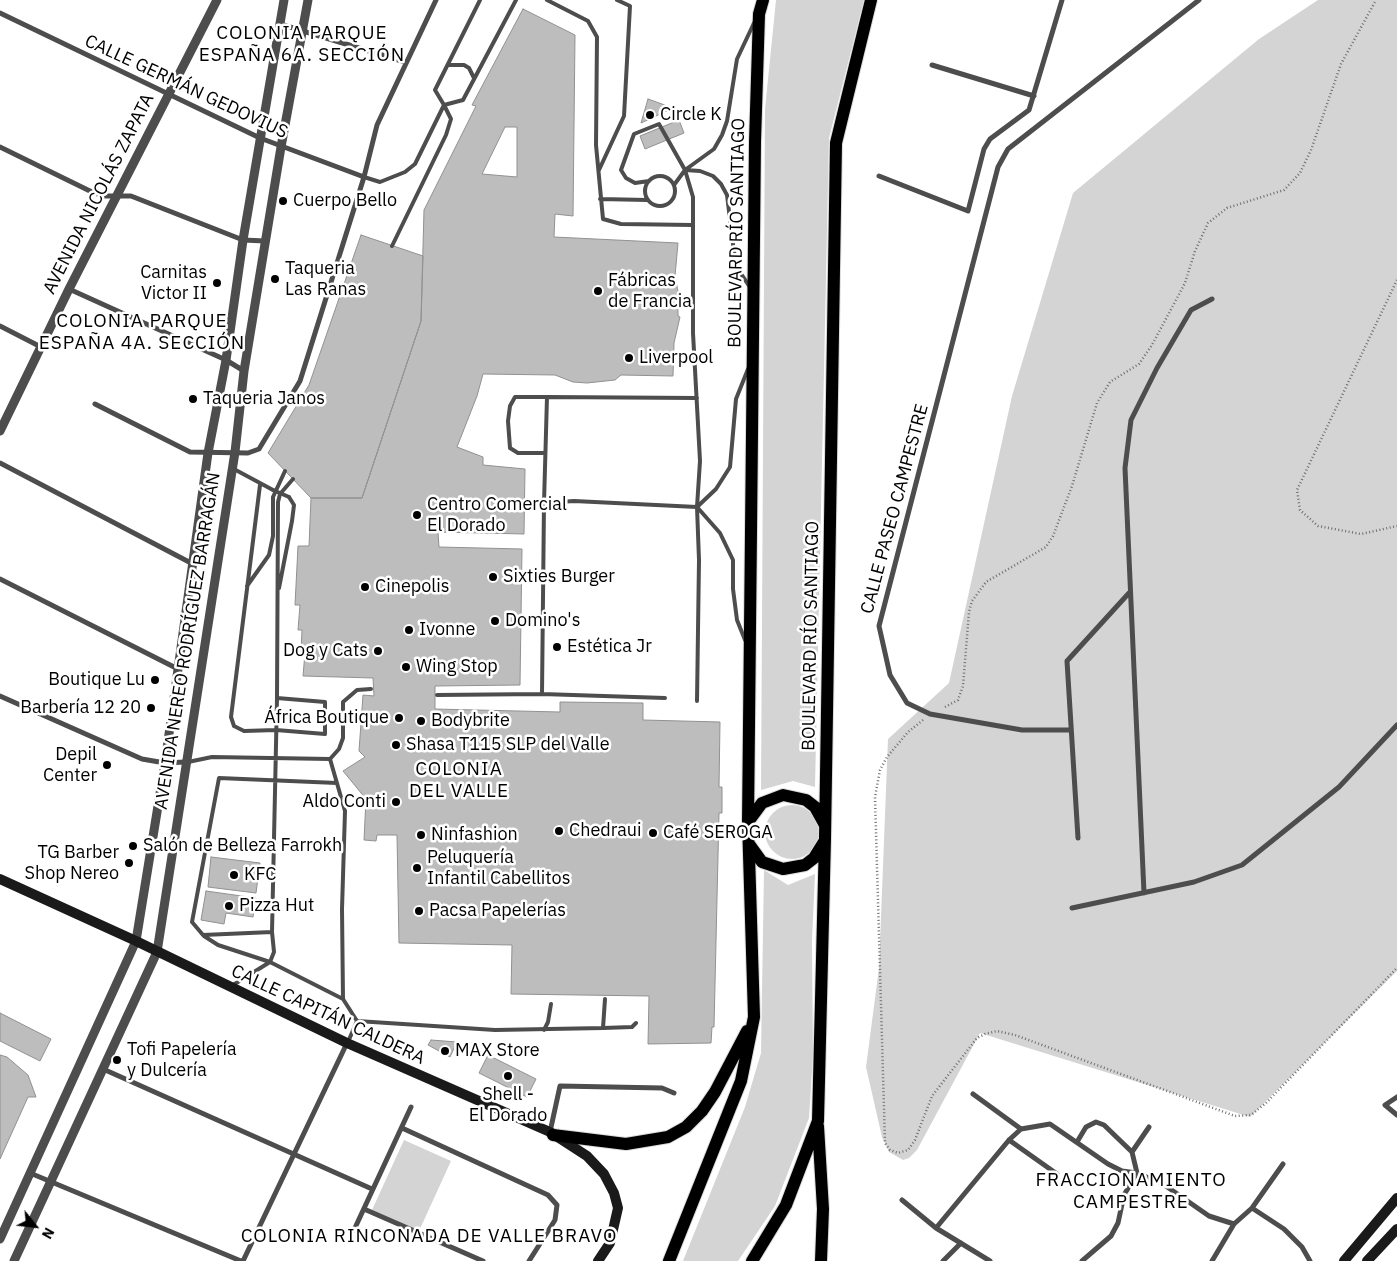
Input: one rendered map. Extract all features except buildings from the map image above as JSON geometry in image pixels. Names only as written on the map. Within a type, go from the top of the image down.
[{"type":"main road","name":"BOULEVARD RÍO SANTIAGO","points":[[669,1261],[741,1081],[754,1018],[748,822],[758,14],[763,0]]},
{"type":"main road","name":"BOULEVARD RÍO SANTIAGO","points":[[752,1261],[786,1205],[818,1121],[825,833],[836,143],[871,0]]},
{"type":"main road","points":[[748,822],[762,803],[783,795],[806,800],[822,816],[825,833],[814,858],[805,864],[789,869],[772,867],[762,862],[748,844]]},
{"type":"main road","name":"CALLE CAPITÁN CALDERA","points":[[0,879],[347,1043],[551,1134],[587,1156],[604,1174],[614,1193],[618,1208],[610,1243],[598,1261]]},
{"type":"main road","points":[[551,1134],[626,1144],[668,1137],[686,1127],[715,1092],[754,1018]]},
{"type":"main road","points":[[818,1121],[823,1209],[821,1261]]},
{"type":"main road","points":[[1344,1261],[1397,1198]]},
{"type":"main road","points":[[1367,1261],[1397,1229]]},
{"type":"street","name":"AVENIDA NICOLÁS ZAPATA","points":[[0,431],[69,289],[216,0]]},
{"type":"street","name":"AVENIDA NEREO RODRÍGUEZ BARRAGÁN","points":[[0,1240],[136,942],[165,763],[208,453],[226,360],[243,240],[284,0]]},
{"type":"street","name":"AVENIDA NEREO RODRÍGUEZ BARRAGÁN","points":[[14,1261],[157,952],[185,762],[235,452],[244,371],[280,147],[308,0]]},
{"type":"street","points":[[95,404],[190,452],[248,453],[258,449],[300,381],[364,177],[378,125],[405,62],[436,0]]},
{"type":"street","points":[[879,176],[968,211],[984,149],[990,139],[1029,110],[1062,0]]},
{"type":"street","name":"CALLE PASEO CAMPESTRE","points":[[1070,730],[1022,730],[930,714],[907,703],[890,675],[879,626],[998,167],[1008,149],[1199,0]]},
{"type":"street","name":"CALLE GERMÁN GEDOVIUS","points":[[0,13],[260,138],[364,177]]},
{"type":"street","points":[[280,24],[405,62]]},
{"type":"street","points":[[932,65],[1034,96]]},
{"type":"street","points":[[0,147],[94,194],[142,199],[243,240],[265,241]]},
{"type":"street","points":[[69,289],[226,360],[244,371]]},
{"type":"street","points":[[1144,893],[1125,468],[1131,420],[1157,368],[1191,310],[1212,299]]},
{"type":"street","points":[[0,326],[41,347]]},
{"type":"street","points":[[0,463],[192,563]]},
{"type":"street","points":[[0,579],[178,669]]},
{"type":"street","points":[[1078,838],[1066,661],[1130,593]]},
{"type":"street","points":[[0,696],[142,759],[165,763],[185,762]]},
{"type":"street","points":[[1072,908],[1194,882],[1242,865],[1339,787],[1397,725]]},
{"type":"street","points":[[30,1173],[242,1261],[347,1043]]},
{"type":"street","points":[[103,1069],[372,1189]]},
{"type":"street","points":[[551,1134],[560,1086],[662,1088],[674,1093]]},
{"type":"street","points":[[973,1094],[1021,1129]]},
{"type":"street","points":[[1397,1097],[1385,1105],[1397,1115]]},
{"type":"street","points":[[354,1230],[411,1107]]},
{"type":"street","points":[[1077,1142],[1086,1127],[1096,1122],[1104,1125],[1132,1152],[1137,1173],[1124,1195],[1118,1223],[1111,1236],[1082,1261]]},
{"type":"street","points":[[936,1228],[1008,1140],[1021,1129],[1050,1124],[1108,1164],[1122,1171],[1137,1173],[1163,1184],[1209,1216],[1234,1224]]},
{"type":"street","points":[[1132,1152],[1150,1127]]},
{"type":"street","points":[[402,1128],[548,1195],[557,1205],[555,1220],[529,1261]]},
{"type":"street","points":[[1008,1140],[1057,1174]]},
{"type":"street","points":[[1212,1261],[1234,1224],[1252,1208],[1282,1164]]},
{"type":"street","points":[[902,1200],[936,1228],[990,1261]]},
{"type":"street","points":[[1252,1208],[1284,1229],[1302,1247],[1310,1261]]},
{"type":"street","points":[[364,1210],[483,1261]]},
{"type":"street","points":[[943,1261],[961,1243]]},
{"type":"lane","points":[[392,246],[446,135],[451,119],[435,90],[480,0]]},
{"type":"lane","points":[[364,177],[380,182],[405,172],[415,164],[444,105],[463,100],[516,0]]},
{"type":"lane","points":[[547,0],[588,21],[596,37],[596,145],[603,220],[621,224],[693,225]]},
{"type":"lane","points":[[598,172],[624,116],[630,6],[617,0]]},
{"type":"lane","points":[[600,199],[647,200],[655,206],[670,203],[675,195],[674,185],[685,170],[714,149],[722,135],[727,121],[737,59],[758,14]]},
{"type":"lane","points":[[448,65],[464,65],[469,68],[474,78]]},
{"type":"lane","points":[[674,185],[662,176],[635,184],[626,178],[621,170],[634,134],[659,124],[685,170],[693,196],[693,334],[700,461],[697,507],[699,560],[696,701]]},
{"type":"lane","points":[[685,170],[700,171],[713,176],[721,184],[727,195],[734,252],[741,274],[754,292]]},
{"type":"lane","points":[[647,200],[645,190],[649,181]]},
{"type":"lane","points":[[697,507],[716,488],[730,467],[736,399],[753,355]]},
{"type":"lane","points":[[545,454],[518,453],[510,448],[508,421],[510,406],[515,397],[697,398]]},
{"type":"lane","points":[[542,694],[547,397]]},
{"type":"lane","points":[[232,468],[260,485],[289,498],[294,505],[288,554],[278,594]]},
{"type":"lane","points":[[246,588],[269,555],[273,536],[272,497],[286,471]]},
{"type":"lane","points":[[229,988],[270,962],[274,952],[272,932],[277,698],[278,502],[280,494],[293,479]]},
{"type":"lane","points":[[260,485],[231,717],[234,726],[244,730],[276,730],[325,734],[325,702],[277,698]]},
{"type":"lane","points":[[544,503],[574,501],[697,507],[720,533],[733,560],[732,589],[737,620],[751,654]]},
{"type":"lane","points":[[185,762],[212,757],[330,759],[339,749],[343,738],[343,702],[357,690],[371,689]]},
{"type":"lane","points":[[437,695],[542,694],[665,698]]},
{"type":"lane","points":[[330,759],[345,810],[342,909],[343,999]]},
{"type":"lane","points":[[337,783],[219,778],[192,922],[203,935],[218,945],[270,962],[343,999],[357,1021]]},
{"type":"lane","points":[[203,935],[272,932]]},
{"type":"lane","points":[[603,1028],[605,998]]},
{"type":"lane","points":[[544,1030],[548,1022],[551,1004]]},
{"type":"lane","points":[[347,1043],[357,1021]]},
{"type":"lane","points":[[357,1021],[495,1030],[632,1027],[636,1024]]},
{"type":"path","points":[[1376,0],[1341,64],[1311,150],[1300,173],[1284,190],[1226,208],[1208,223],[1194,251],[1185,283],[1152,344],[1139,364],[1110,382],[1097,403],[1072,486],[1053,536],[1046,547],[986,582],[972,601],[969,612],[963,686],[958,700],[930,714],[908,732],[887,757],[880,770],[875,797],[885,1143],[890,1150],[898,1153],[908,1150],[915,1140],[927,1106],[942,1084],[977,1038],[997,1031],[1235,1116],[1251,1116],[1266,1103],[1397,968]]},
{"type":"path","points":[[1397,280],[1297,490],[1300,510],[1318,526],[1361,534],[1397,526]]},
{"type":"shaded area","points":[[776,0],[864,0],[829,138],[815,787],[793,781],[761,790],[765,109]]},
{"type":"shaded area","points":[[1318,0],[1397,0],[1397,971],[1250,1117],[980,1033],[917,1150],[909,1158],[903,1160],[889,1152],[882,1137],[866,1067],[879,968],[888,739],[949,683],[1012,396],[1073,193],[1259,39]]},
{"type":"shaded area","points":[[787,805],[797,805],[807,809],[815,817],[819,832],[815,847],[807,855],[797,859],[787,859],[777,855],[769,847],[765,837],[765,827],[769,817],[777,809]]},
{"type":"shaded area","points":[[764,870],[788,885],[815,874],[812,940],[813,1055],[809,1118],[775,1206],[738,1261],[683,1261],[745,1107],[761,1053]]},
{"type":"shaded area","points":[[404,1140],[451,1161],[419,1231],[372,1210]]},
{"type":"place","name":"Circle K","points":[[650,115]]},
{"type":"place","name":"Cuerpo Bello","points":[[283,201]]},
{"type":"place","name":"Taqueria Las Ranas","points":[[275,279]]},
{"type":"place","name":"Carnitas Victor II","points":[[217,283]]},
{"type":"place","name":"Fábricas de Francia","points":[[598,291]]},
{"type":"place","name":"Liverpool","points":[[629,358]]},
{"type":"place","name":"Taqueria Janos","points":[[193,399]]},
{"type":"place","name":"Centro Comercial El Dorado","points":[[417,515]]},
{"type":"place","name":"Sixties Burger","points":[[493,577]]},
{"type":"place","name":"Cinepolis","points":[[365,587]]},
{"type":"place","name":"Domino's","points":[[495,621]]},
{"type":"place","name":"Ivonne","points":[[409,630]]},
{"type":"place","name":"Estética Jr","points":[[557,647]]},
{"type":"place","name":"Dog y Cats","points":[[378,651]]},
{"type":"place","name":"Wing Stop","points":[[406,667]]},
{"type":"place","name":"Boutique Lu","points":[[155,680]]},
{"type":"place","name":"Barbería 12 20","points":[[151,708]]},
{"type":"place","name":"África Boutique","points":[[399,718]]},
{"type":"place","name":"Bodybrite","points":[[421,721]]},
{"type":"place","name":"Shasa T115 SLP del Valle","points":[[396,745]]},
{"type":"place","name":"Depil Center","points":[[107,765]]},
{"type":"place","name":"Aldo Conti","points":[[396,802]]},
{"type":"place","name":"Chedraui","points":[[559,831]]},
{"type":"place","name":"Café SEROGA","points":[[653,833]]},
{"type":"place","name":"Ninfashion","points":[[421,835]]},
{"type":"place","name":"Salón de Belleza Farrokh","points":[[133,846]]},
{"type":"place","name":"TG Barber Shop Nereo","points":[[129,863]]},
{"type":"place","name":"Peluquería Infantil Cabellitos","points":[[417,868]]},
{"type":"place","name":"KFC","points":[[234,875]]},
{"type":"place","name":"Pizza Hut","points":[[229,906]]},
{"type":"place","name":"Pacsa Papelerías","points":[[419,911]]},
{"type":"place","name":"MAX Store","points":[[445,1051]]},
{"type":"place","name":"Tofi Papelería y Dulcería","points":[[117,1060]]},
{"type":"place","name":"Shell - El Dorado","points":[[508,1076]]},
{"type":"district","name":"COLONIA PARQUE ESPAÑA 6A. SECCIÓN","points":[[302,45]]},
{"type":"district","name":"COLONIA PARQUE ESPAÑA 4A. SECCIÓN","points":[[142,333]]},
{"type":"district","name":"COLONIA DEL VALLE","points":[[459,781]]},
{"type":"district","name":"FRACCIONAMIENTO CAMPESTRE","points":[[1131,1192]]},
{"type":"district","name":"COLONIA RINCONADA DE VALLE BRAVO","points":[[429,1237]]}]
